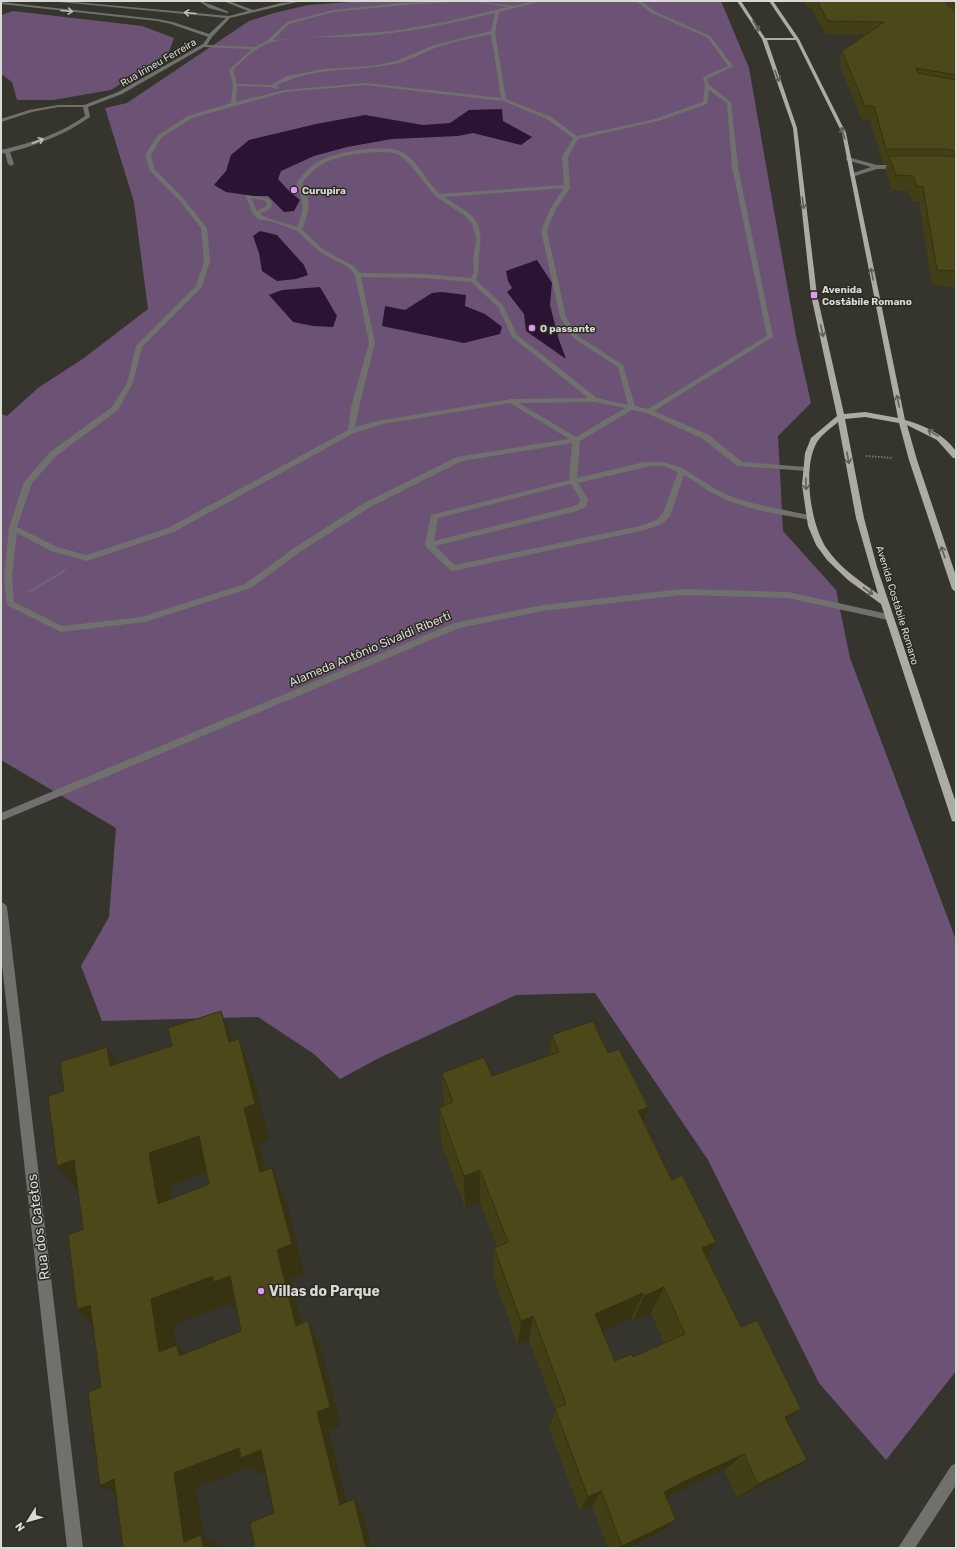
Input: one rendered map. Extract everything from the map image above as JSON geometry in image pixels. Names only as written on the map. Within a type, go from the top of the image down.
[{"type":"main road","name":"Avenida Costábile Romano","points":[[740,1],[764,40],[795,128],[814,295],[836,400],[841,417],[860,518],[883,602],[955,818]]},
{"type":"main road","points":[[771,1],[797,39],[820,81],[844,133],[848,159],[902,421],[913,460],[956,589]]},
{"type":"main road","points":[[764,40],[797,39]]},
{"type":"main road","points":[[883,602],[840,570],[824,551],[816,538],[810,518],[806,488],[806,469],[813,441],[841,417],[869,415],[902,421],[925,429],[942,438],[956,456]]},
{"type":"street","points":[[39,8],[52,1],[229,17]]},
{"type":"street","points":[[201,1],[214,9],[240,14]]},
{"type":"street","points":[[225,1],[252,12]]},
{"type":"street","name":"Rua Irineu Ferreira","points":[[1,121],[31,111],[58,106],[85,106],[120,93],[203,46],[210,36],[229,17],[299,1]]},
{"type":"street","points":[[269,42],[288,23],[333,11],[402,4],[466,1]]},
{"type":"street","points":[[473,1],[514,7]]},
{"type":"street","points":[[233,104],[235,85],[231,70],[245,56],[256,48],[269,42],[290,38],[376,34],[455,20],[539,1]]},
{"type":"street","points":[[632,407],[621,366],[575,337],[563,317],[544,231],[553,209],[567,186],[565,157],[576,138],[656,120],[705,103],[707,86],[705,78],[731,66],[709,37],[653,12],[638,1]]},
{"type":"street","points":[[1,3],[172,23],[210,36]]},
{"type":"street","points":[[121,16],[133,8]]},
{"type":"street","points":[[497,11],[493,32],[504,100]]},
{"type":"street","points":[[272,86],[290,77],[324,70],[372,67],[397,62],[436,46],[493,32]]},
{"type":"street","points":[[203,46],[256,48]]},
{"type":"street","points":[[576,138],[549,118],[504,100],[365,84],[285,91],[233,104],[190,117],[160,136],[148,155],[152,170],[181,199],[204,228],[207,261],[199,287],[139,346],[130,383],[115,408],[53,454],[28,482],[13,528],[8,577],[10,603],[61,629],[142,620],[248,586],[297,550],[369,504],[460,458],[576,440],[632,407]]},
{"type":"street","points":[[235,85],[272,86],[285,91]]},
{"type":"street","points":[[649,411],[770,337],[735,167],[729,102],[707,86]]},
{"type":"street","points":[[11,164],[4,152],[33,143],[78,125],[88,116],[85,106]]},
{"type":"street","points":[[1,114],[10,118]]},
{"type":"street","points":[[299,230],[307,207],[305,192],[300,184],[304,174],[320,162],[333,157],[370,151],[395,152],[403,154],[417,167],[425,181],[438,196],[457,207],[477,226],[480,245],[474,264],[476,272],[472,280]]},
{"type":"street","points":[[848,159],[877,167],[905,167]]},
{"type":"street","points":[[852,175],[877,167]]},
{"type":"street","points":[[438,196],[567,186]]},
{"type":"street","points":[[256,214],[260,218],[274,221],[299,230],[322,251],[350,266],[358,276],[372,343],[355,406],[351,431]]},
{"type":"street","points":[[358,276],[426,276],[472,280],[501,306],[514,336],[595,400]]},
{"type":"street","points":[[13,528],[54,549],[87,558],[170,530],[351,431],[382,422],[512,401],[595,400],[632,407],[649,411],[706,437],[740,464],[806,469]]},
{"type":"street","points":[[512,401],[576,440]]},
{"type":"street","points":[[429,545],[574,509],[583,505],[584,499],[573,481],[576,440]]},
{"type":"street","points":[[429,545],[434,517],[573,481],[662,463],[674,466],[720,495],[737,502],[810,518]]},
{"type":"street","points":[[429,545],[453,568],[642,528],[659,522],[667,514],[682,471]]},
{"type":"street","name":"Alameda Antônio Sivaldi Riberti","points":[[1,817],[458,626],[543,608],[682,592],[788,595],[888,617]]},
{"type":"street","name":"Rua dos Catetos","points":[[1,907],[75,1548]]},
{"type":"street","points":[[906,1548],[956,1471]]},
{"type":"path","points":[[10,603],[87,558]]},
{"type":"shaded area","points":[[365,1],[721,1],[749,68],[796,336],[811,403],[778,436],[783,531],[836,590],[850,658],[956,940],[956,1371],[886,1460],[819,1383],[708,1160],[595,993],[516,995],[379,1058],[340,1079],[314,1054],[258,1017],[102,1021],[81,966],[109,917],[116,828],[1,760],[1,414],[7,416],[38,388],[84,358],[148,309],[134,202],[105,108],[127,103],[249,21],[308,5]]},
{"type":"shaded area","points":[[13,11],[142,26],[174,38],[168,54],[111,90],[53,100],[17,100],[12,82],[1,74],[1,15]]},
{"type":"shaded area","points":[[502,109],[503,121],[532,137],[521,145],[473,133],[458,136],[392,139],[347,147],[314,156],[281,171],[278,179],[300,200],[294,211],[284,212],[268,196],[253,196],[226,192],[214,185],[226,171],[231,155],[249,140],[316,124],[365,115],[423,125],[450,123],[469,110]]},
{"type":"shaded area","points":[[260,231],[277,235],[304,265],[308,275],[296,279],[277,281],[262,271],[259,253],[253,236]]},
{"type":"shaded area","points":[[537,260],[552,283],[550,305],[559,340],[566,359],[526,331],[524,314],[507,292],[512,288],[508,281],[506,271]]},
{"type":"shaded area","points":[[320,287],[337,316],[333,327],[313,326],[293,322],[269,295],[282,290]]},
{"type":"shaded area","points":[[442,292],[466,295],[465,306],[485,314],[502,327],[500,334],[464,343],[382,326],[385,306],[405,310],[432,293]]},
{"type":"building","points":[[817,1],[944,1],[956,13],[956,75],[916,68],[918,73],[956,80],[956,151],[945,149],[886,149],[874,106],[865,106],[842,51],[884,22],[828,21]]},
{"type":"building","points":[[951,1],[956,1],[956,6]]},
{"type":"building","points":[[889,156],[956,157],[956,271],[937,270],[923,187],[917,186],[913,176],[896,175]]},
{"type":"building","points":[[221,1011],[229,1042],[239,1039],[255,1104],[244,1108],[260,1172],[272,1168],[292,1244],[277,1250],[296,1326],[308,1321],[330,1407],[317,1412],[340,1505],[354,1499],[366,1548],[255,1548],[250,1523],[274,1513],[261,1450],[241,1458],[239,1448],[174,1473],[184,1542],[201,1535],[204,1548],[123,1548],[114,1479],[100,1486],[88,1392],[101,1387],[90,1305],[77,1310],[68,1235],[83,1229],[74,1160],[57,1166],[48,1096],[64,1091],[60,1062],[107,1047],[110,1066],[172,1046],[168,1028]],"holes":[[[199,1136],[209,1184],[158,1204],[149,1153]],[[213,1276],[214,1282],[230,1276],[241,1331],[179,1356],[177,1345],[159,1352],[151,1299]]]},
{"type":"building","points":[[593,1021],[608,1053],[619,1049],[648,1107],[638,1111],[672,1180],[682,1175],[716,1242],[702,1248],[741,1327],[757,1320],[801,1409],[785,1417],[807,1460],[758,1484],[744,1454],[687,1480],[664,1492],[676,1520],[622,1546],[601,1491],[588,1497],[555,1409],[566,1404],[533,1316],[521,1321],[494,1248],[508,1242],[480,1170],[464,1176],[439,1108],[453,1102],[442,1073],[484,1057],[492,1076],[559,1052],[552,1035]],"holes":[[[664,1287],[685,1334],[633,1357],[632,1354],[615,1361],[595,1314],[643,1293],[644,1296]]]},
{"type":"place","name":"Curupira","points":[[294,190]]},
{"type":"place","name":"Avenida Costábile Romano","points":[[814,295]]},
{"type":"place","name":"O passante","points":[[532,328]]},
{"type":"place","name":"Villas do Parque","points":[[261,1291]]}]
